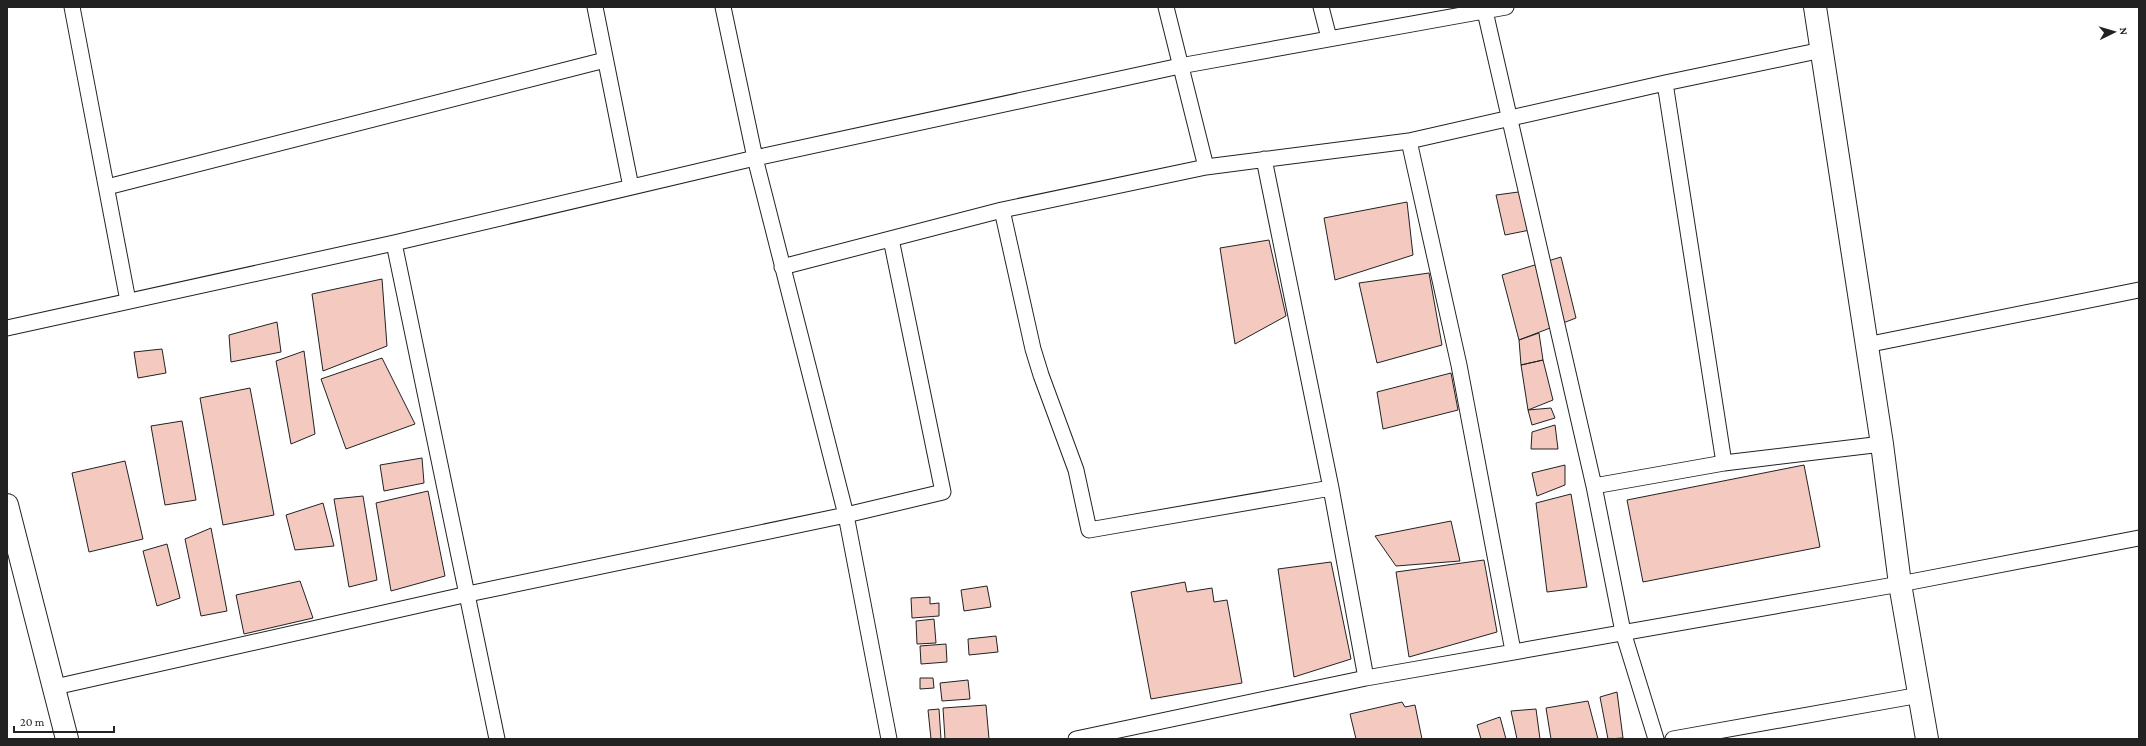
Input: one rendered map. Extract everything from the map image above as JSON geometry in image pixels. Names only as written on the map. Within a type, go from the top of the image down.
[{"type":"main road","points":[[1815,7],[1882,444],[1900,584],[1927,739]]},
{"type":"main road","points":[[7,505],[55,687],[67,739]]},
{"type":"lane","points":[[72,7],[128,302]]},
{"type":"lane","points":[[595,7],[631,187]]},
{"type":"lane","points":[[723,7],[755,158],[846,515],[889,739]]},
{"type":"lane","points":[[1166,7],[1206,167]]},
{"type":"lane","points":[[1321,7],[1328,38]]},
{"type":"lane","points":[[7,328],[394,243],[755,158],[1180,66],[1485,9],[1506,7]]},
{"type":"lane","points":[[1485,9],[1594,486],[1623,632],[1656,739]]},
{"type":"lane","points":[[782,267],[1002,210],[1206,167],[1409,141],[1665,83],[1822,50]]},
{"type":"lane","points":[[107,187],[605,60]]},
{"type":"lane","points":[[1665,83],[1724,463]]},
{"type":"lane","points":[[1409,141],[1459,365],[1513,651]]},
{"type":"lane","points":[[1264,159],[1331,488],[1366,678]]},
{"type":"lane","points":[[1002,210],[1033,349],[1076,470],[1089,530],[1331,488]]},
{"type":"lane","points":[[55,687],[468,594],[846,515],[943,492],[891,239]]},
{"type":"lane","points":[[394,243],[497,739]]},
{"type":"lane","points":[[1866,345],[2139,290]]},
{"type":"lane","points":[[1594,486],[1724,463],[1882,444]]},
{"type":"lane","points":[[1076,739],[1366,678],[1900,584],[2139,538]]},
{"type":"lane","points":[[1673,739],[1920,695]]},
{"type":"building","points":[[1526,191],[1535,229],[1505,235],[1496,195]]},
{"type":"building","points":[[1407,202],[1413,255],[1335,280],[1324,218]]},
{"type":"building","points":[[1269,240],[1286,316],[1235,344],[1220,248]]},
{"type":"building","points":[[1561,257],[1576,318],[1519,340],[1502,275]]},
{"type":"building","points":[[1429,273],[1442,345],[1377,363],[1359,283]]},
{"type":"building","points":[[382,279],[387,346],[323,371],[312,294]]},
{"type":"building","points":[[277,322],[281,352],[231,362],[229,335]]},
{"type":"building","points":[[1539,333],[1543,360],[1521,365],[1519,340]]},
{"type":"building","points":[[162,349],[166,373],[138,378],[134,352]]},
{"type":"building","points":[[304,351],[315,434],[291,444],[276,361]]},
{"type":"building","points":[[382,358],[415,424],[346,449],[321,379]]},
{"type":"building","points":[[1543,360],[1553,400],[1528,410],[1521,365]]},
{"type":"building","points":[[1451,373],[1458,410],[1383,429],[1377,392]]},
{"type":"building","points":[[250,388],[274,515],[223,525],[200,398]]},
{"type":"building","points":[[1551,408],[1555,418],[1532,425],[1528,410]]},
{"type":"building","points":[[182,421],[196,500],[165,505],[151,426]]},
{"type":"building","points":[[1555,425],[1558,449],[1531,449],[1532,432]]},
{"type":"building","points":[[422,458],[424,483],[384,491],[380,465]]},
{"type":"building","points":[[125,461],[143,539],[89,552],[72,473]]},
{"type":"building","points":[[1565,465],[1565,485],[1537,496],[1532,473]]},
{"type":"building","points":[[1804,465],[1820,547],[1643,582],[1627,500]]},
{"type":"building","points":[[428,491],[445,576],[391,591],[376,503]]},
{"type":"building","points":[[1571,494],[1587,587],[1547,592],[1536,503]]},
{"type":"building","points":[[363,496],[377,580],[349,587],[334,499]]},
{"type":"building","points":[[323,503],[334,546],[295,550],[286,515]]},
{"type":"building","points":[[1451,521],[1460,561],[1396,566],[1375,536]]},
{"type":"building","points":[[211,528],[227,611],[201,616],[185,539]]},
{"type":"building","points":[[167,544],[180,598],[157,606],[143,551]]},
{"type":"building","points":[[1484,560],[1497,632],[1409,657],[1396,572]]},
{"type":"building","points":[[1331,562],[1351,659],[1294,677],[1278,569]]},
{"type":"building","points":[[300,581],[313,618],[244,634],[236,595]]},
{"type":"building","points":[[1185,582],[1187,592],[1212,588],[1214,602],[1227,600],[1242,683],[1151,699],[1131,592]]},
{"type":"building","points":[[987,586],[991,607],[964,611],[961,590]]},
{"type":"building","points":[[930,597],[930,604],[939,603],[939,616],[912,618],[911,598]]},
{"type":"building","points":[[934,619],[936,643],[917,644],[916,621]]},
{"type":"building","points":[[996,636],[998,652],[969,655],[968,639]]},
{"type":"building","points":[[946,644],[947,662],[921,664],[920,646]]},
{"type":"building","points":[[920,678],[933,678],[934,688],[920,689]]},
{"type":"building","points":[[968,680],[970,699],[942,701],[940,683]]},
{"type":"building","points":[[1617,692],[1623,738],[1608,739],[1600,697]]},
{"type":"building","points":[[1588,701],[1598,739],[1551,739],[1546,708]]},
{"type":"building","points":[[1402,702],[1405,707],[1415,705],[1422,739],[1356,739],[1350,714]]},
{"type":"building","points":[[986,705],[989,739],[945,739],[943,708]]},
{"type":"building","points":[[939,709],[941,739],[931,739],[928,710]]},
{"type":"building","points":[[1536,709],[1540,739],[1517,739],[1511,711]]},
{"type":"building","points":[[1500,717],[1506,739],[1481,739],[1477,725]]}]
